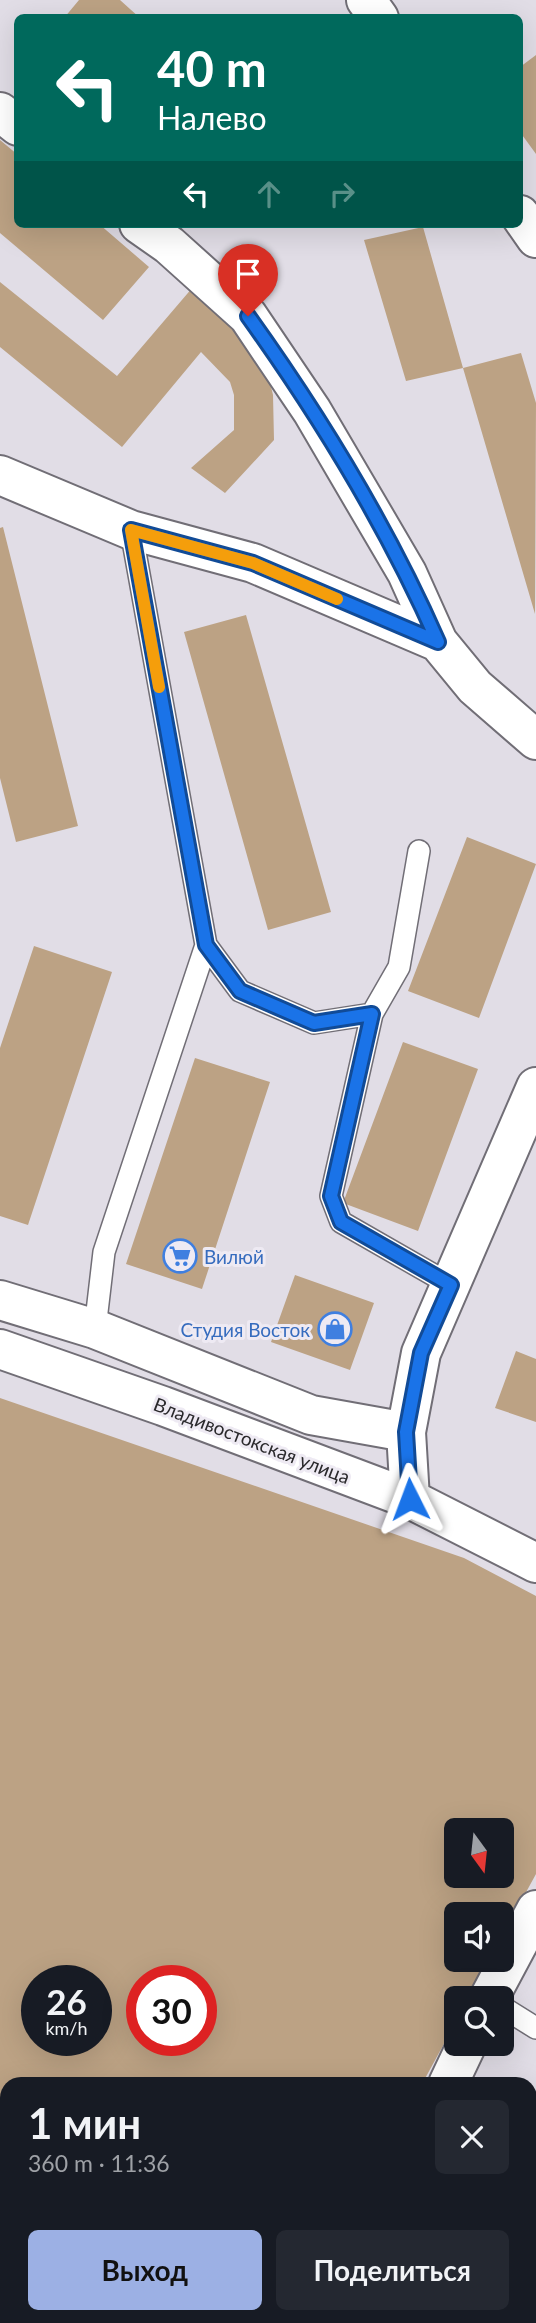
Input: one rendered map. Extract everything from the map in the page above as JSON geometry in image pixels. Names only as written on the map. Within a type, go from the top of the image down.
[{"type":"street","points":[[0,112],[14,123]]},
{"type":"street","points":[[523,219],[536,238]]},
{"type":"street","points":[[145,228],[169,245],[248,316],[312,411],[407,573],[438,642],[475,687],[536,740]]},
{"type":"street","points":[[0,474],[131,530],[253,563],[438,642]]},
{"type":"street","points":[[410,1499],[406,1432],[421,1353],[536,1087]]},
{"type":"street","points":[[0,1300],[95,1329],[311,1415],[406,1432]]},
{"type":"street","name":"Владивостокская улица","points":[[0,1349],[163,1406],[410,1499],[536,1563]]},
{"type":"street","points":[[495,1986],[536,1910]]},
{"type":"street","points":[[451,2077],[461,2056]]},
{"type":"lane","points":[[131,530],[206,945],[240,991],[314,1023],[372,1014]]},
{"type":"lane","points":[[419,851],[399,967],[372,1014],[331,1196],[341,1222],[451,1285]]},
{"type":"lane","points":[[95,1329],[104,1252],[206,945]]},
{"type":"lane","points":[[514,2014],[536,2028]]},
{"type":"building","points":[[79,0],[120,0],[136,14],[67,14]]},
{"type":"building","points":[[536,55],[536,154],[523,136],[523,65]]},
{"type":"building","points":[[0,140],[14,152],[14,228],[104,228],[149,267],[103,320],[0,233]]},
{"type":"building","points":[[423,228],[463,368],[406,381],[364,240]]},
{"type":"building","points":[[0,282],[117,376],[193,287],[266,366],[273,395],[274,440],[225,493],[191,468],[234,430],[234,395],[230,382],[201,352],[122,447],[0,347]]},
{"type":"building","points":[[521,353],[536,403],[535,614],[463,368]]},
{"type":"building","points":[[3,527],[78,826],[16,842],[0,778],[0,528]]},
{"type":"building","points":[[246,615],[331,912],[268,930],[184,632]]},
{"type":"building","points":[[467,837],[536,864],[479,1018],[408,991]]},
{"type":"building","points":[[34,946],[112,972],[28,1225],[0,1216],[0,1048]]},
{"type":"building","points":[[403,1042],[478,1069],[418,1231],[343,1203]]},
{"type":"building","points":[[195,1058],[270,1082],[202,1289],[126,1264]]},
{"type":"building","points":[[295,1275],[374,1303],[350,1370],[271,1342]]},
{"type":"building","points":[[516,1351],[536,1359],[536,1422],[495,1408]]},
{"type":"building","points":[[0,1398],[464,1558],[536,1596],[536,1874],[514,1914],[514,1902],[444,1902],[444,1972],[482,1972],[475,1986],[444,1986],[444,2044],[426,2077],[0,2077]]},
{"type":"slow traffic","points":[[159,687],[131,530],[253,563],[337,599]]},
{"type":"place","name":"Вилюй","points":[[180,1256]]},
{"type":"place","name":"Студия Восток","points":[[335,1329]]},
{"type":"route","points":[[248,316],[312,411],[407,573],[438,642],[253,563],[131,530],[206,945],[240,991],[314,1023],[372,1014],[331,1196],[341,1222],[451,1285],[421,1353],[406,1432],[410,1499]]}]
